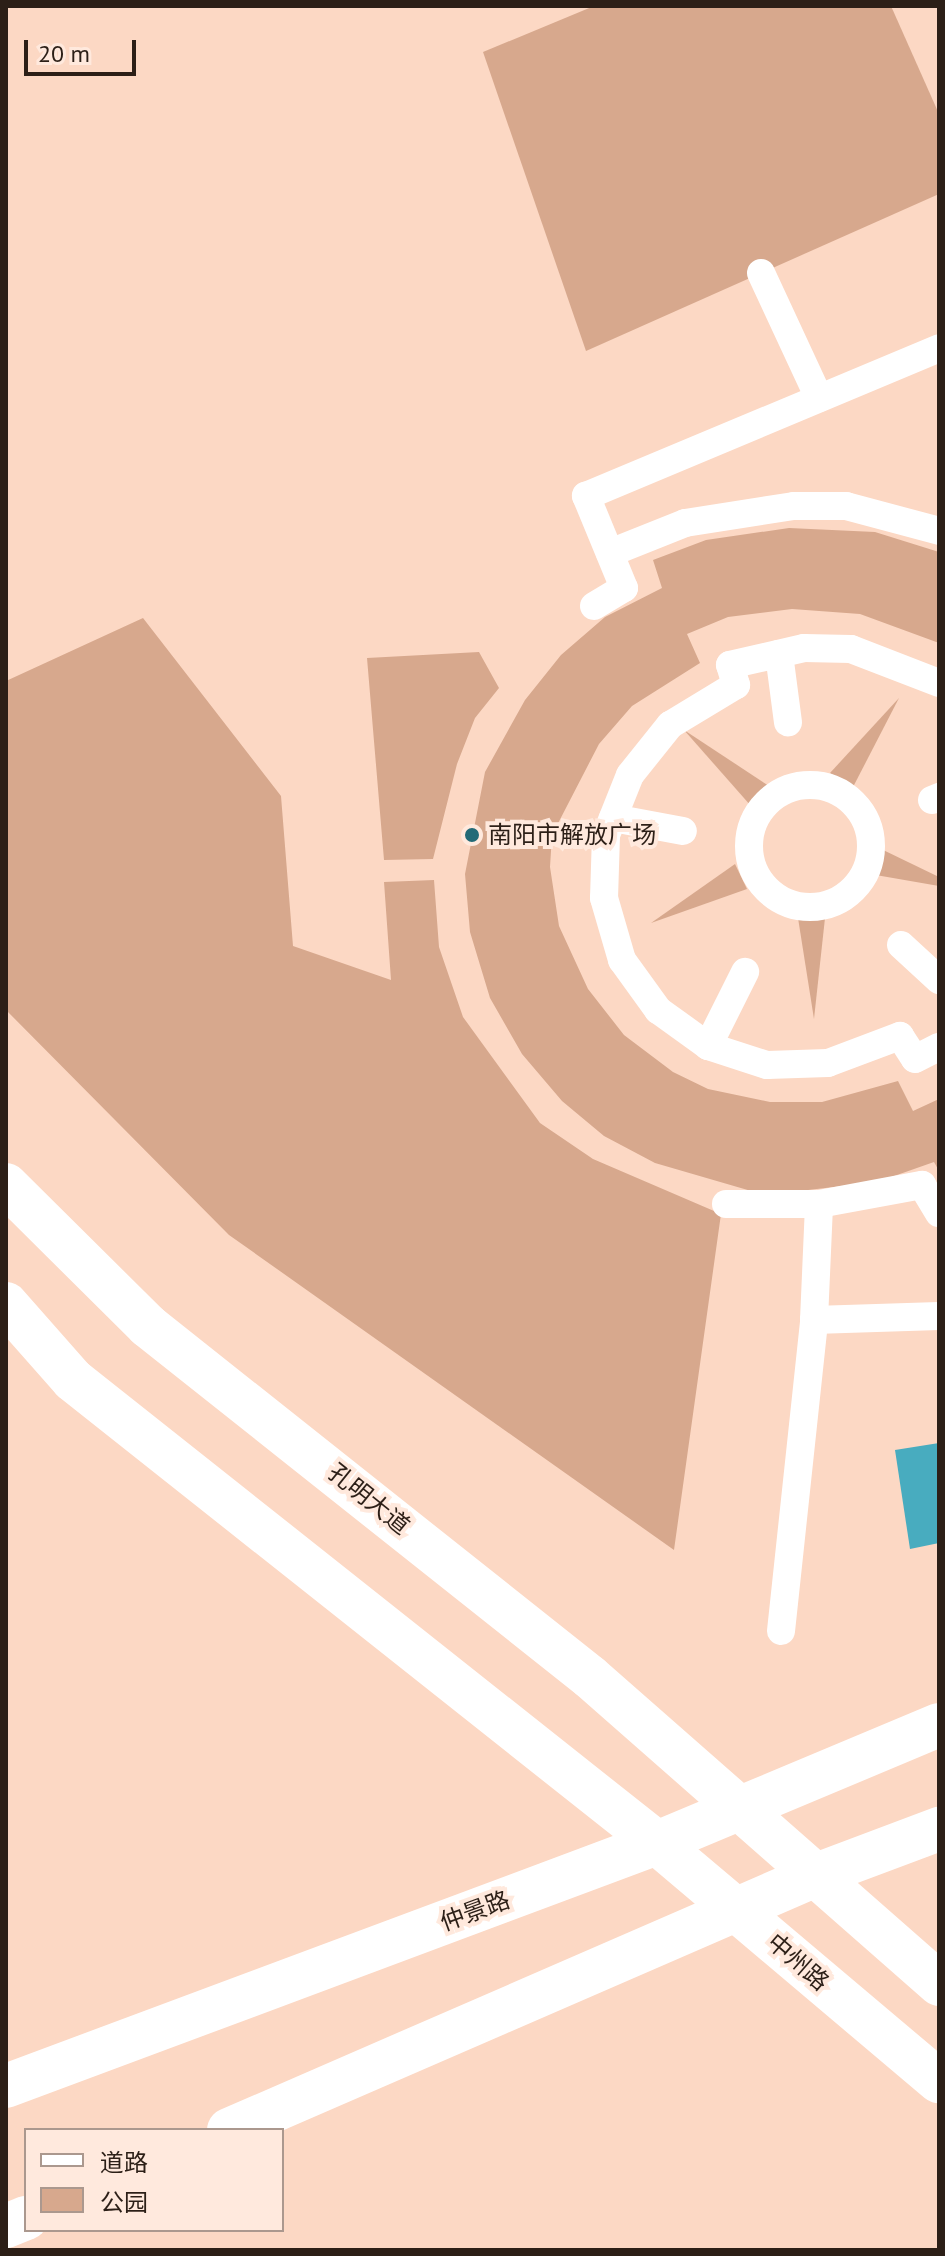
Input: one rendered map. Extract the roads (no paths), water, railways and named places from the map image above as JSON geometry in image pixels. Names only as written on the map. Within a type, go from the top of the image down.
[{"type":"main road","name":"孔明大道","points":[[6,1185],[148,1326],[590,1677],[739,1807]]},
{"type":"main road","points":[[6,1304],[73,1380],[218,1500],[657,1843]]},
{"type":"main road","name":"仲景路","points":[[6,2086],[657,1843],[939,1725]]},
{"type":"main road","points":[[739,1807],[811,1877],[939,1984]]},
{"type":"main road","points":[[234,2128],[811,1877],[939,1829]]},
{"type":"main road","name":"中州路","points":[[657,1843],[939,2081]]},
{"type":"street","points":[[761,273],[819,398]]},
{"type":"street","points":[[594,606],[624,588],[586,496],[939,348]]},
{"type":"street","points":[[610,553],[685,523],[794,506],[846,506],[939,531]]},
{"type":"street","points":[[939,683],[851,649],[779,654],[730,665],[736,685],[670,725],[630,775],[613,818],[604,898],[614,942],[658,1010],[708,1046],[767,1065],[828,1063],[900,1036],[915,1059],[939,1047]]},
{"type":"street","points":[[779,654],[788,722]]},
{"type":"street","points":[[819,785],[855,804],[871,841],[862,881],[830,905],[810,908],[771,894],[750,861],[749,841],[764,805],[789,789],[819,785]]},
{"type":"street","points":[[613,818],[683,831]]},
{"type":"street","points":[[901,945],[939,980]]},
{"type":"street","points":[[708,1046],[745,972]]},
{"type":"street","points":[[726,1204],[819,1204],[922,1185],[939,1213]]},
{"type":"street","points":[[781,1631],[814,1320],[819,1204]]},
{"type":"street","points":[[814,1320],[939,1316]]},
{"type":"water","points":[[939,1443],[939,1543],[910,1549],[895,1450]]},
{"type":"place","name":"南阳市解放广场","points":[[472,835]]}]
